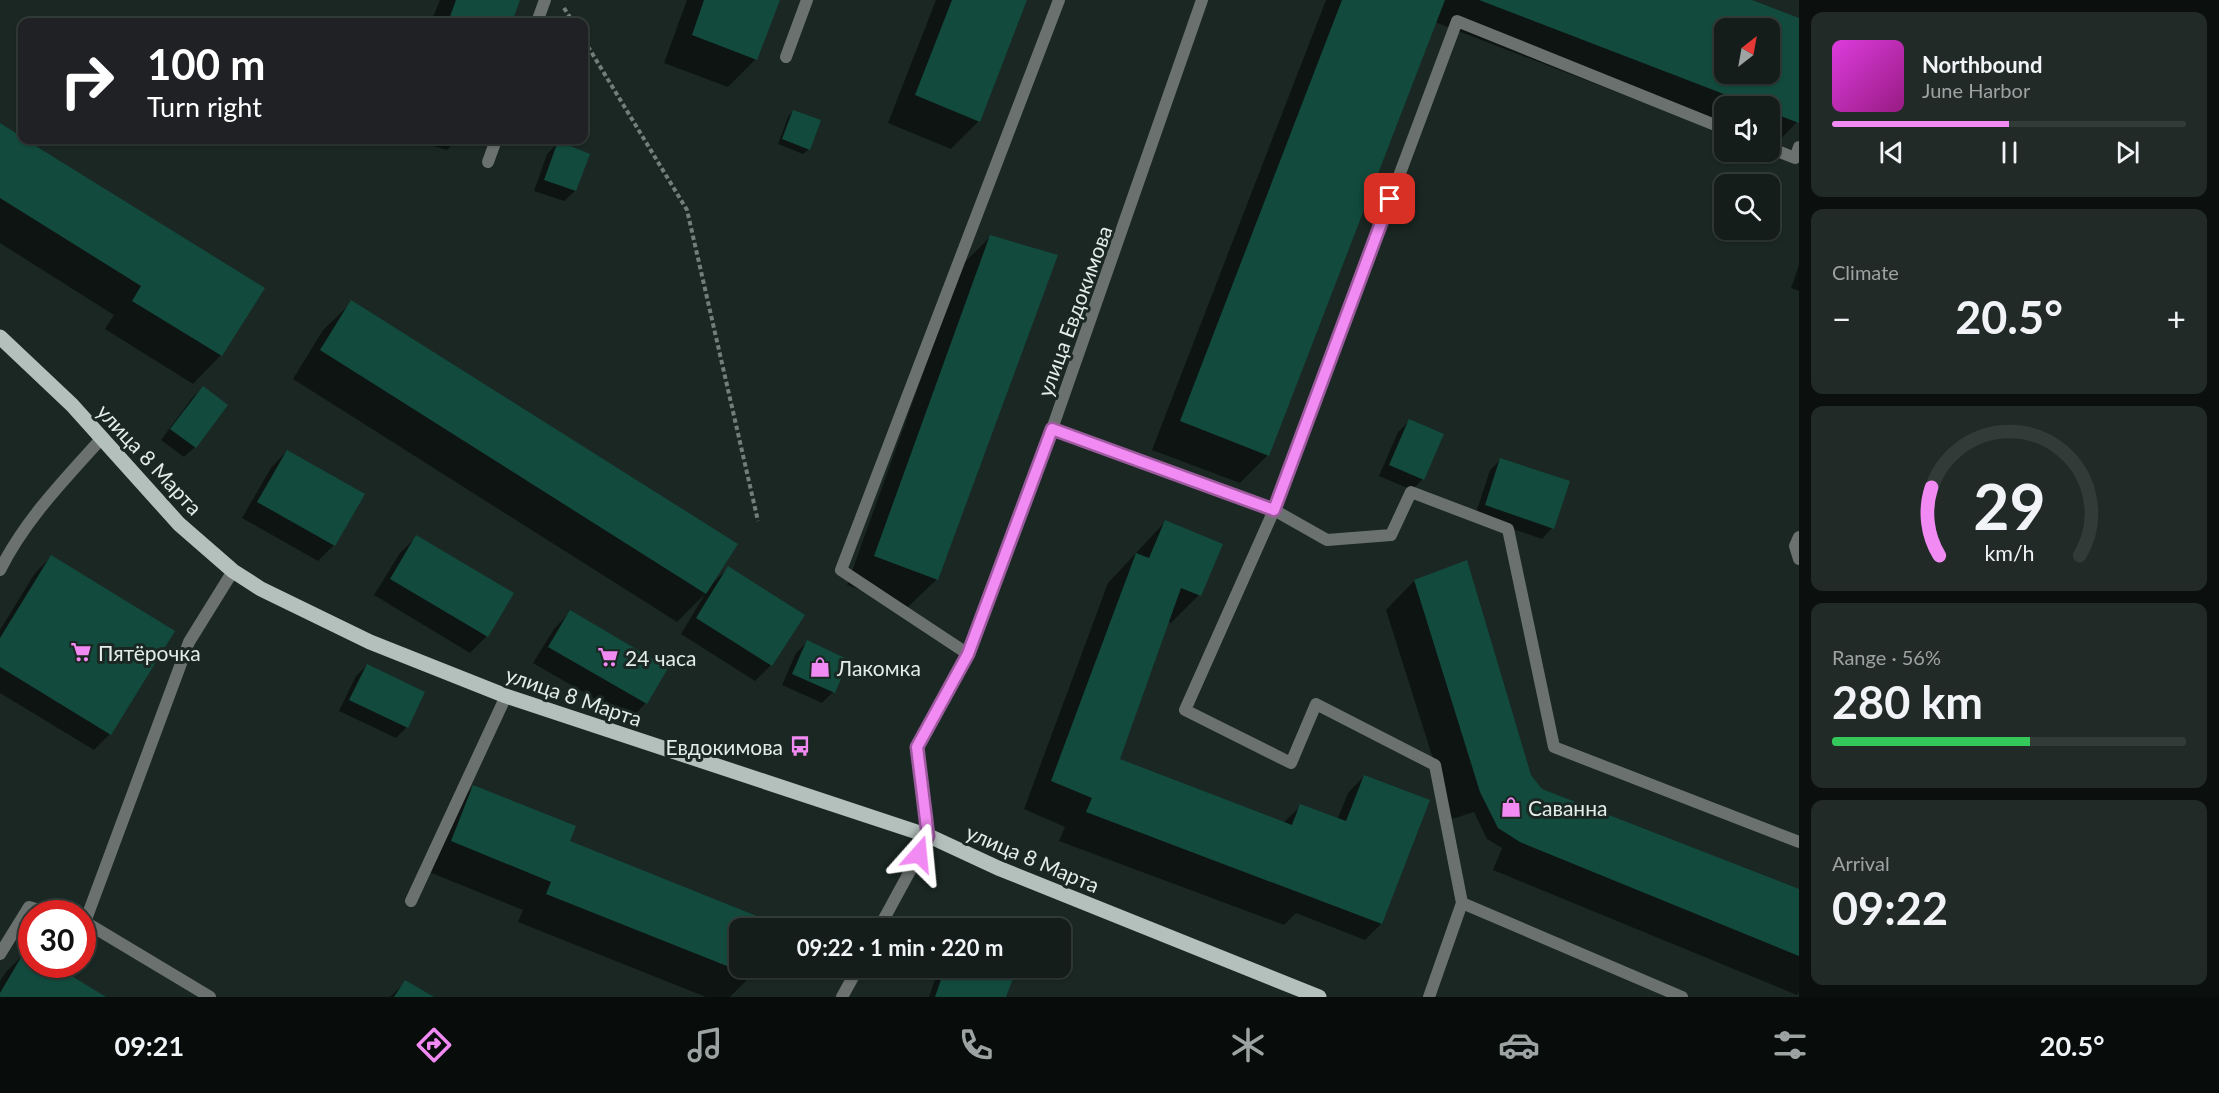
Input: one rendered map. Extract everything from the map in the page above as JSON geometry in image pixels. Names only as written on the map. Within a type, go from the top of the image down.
[{"type":"main road","name":"улица 8 Марта","points":[[0,337],[72,405],[100,439],[179,524],[233,571],[261,589],[370,642],[506,696],[928,836],[998,868],[1319,997]]},
{"type":"street","points":[[538,18],[545,0]]},
{"type":"street","points":[[786,57],[807,0]]},
{"type":"street","points":[[968,654],[841,570],[1059,0]]},
{"type":"street","name":"улица Евдокимова","points":[[928,836],[917,747],[968,654],[1052,429],[1202,0]]},
{"type":"street","points":[[1429,997],[1462,903],[1435,765],[1316,704],[1291,763],[1185,710],[1274,510],[1457,21],[1714,125]]},
{"type":"street","points":[[488,162],[495,144]]},
{"type":"street","points":[[1780,152],[1795,158],[1799,147]]},
{"type":"street","points":[[1052,429],[1274,510],[1327,540],[1391,535],[1411,492],[1508,529],[1554,747],[1799,842]]},
{"type":"street","points":[[0,570],[30,520],[100,439]]},
{"type":"street","points":[[1799,537],[1796,546],[1799,559]]},
{"type":"street","points":[[92,900],[189,642],[233,571]]},
{"type":"street","points":[[411,901],[506,696]]},
{"type":"street","points":[[884,918],[928,836]]},
{"type":"street","points":[[1462,903],[1682,997]]},
{"type":"street","points":[[0,954],[18,925]]},
{"type":"street","points":[[96,928],[210,997]]},
{"type":"street","points":[[842,997],[852,978]]},
{"type":"path","points":[[588,47],[687,210],[758,520]]},
{"type":"building","points":[[456,0],[520,0],[513,18],[449,18]]},
{"type":"building","points":[[704,0],[780,0],[757,60],[692,35]]},
{"type":"building","points":[[952,0],[1027,0],[980,122],[915,95]]},
{"type":"building","points":[[1342,0],[1445,0],[1269,456],[1180,421]]},
{"type":"building","points":[[1479,0],[1752,0],[1799,18],[1799,123],[1780,116],[1780,96],[1729,96]]},
{"type":"building","points":[[793,110],[821,120],[810,150],[782,139]]},
{"type":"building","points":[[0,123],[18,134],[18,144],[32,144],[265,288],[222,356],[132,301],[141,286],[0,198]]},
{"type":"building","points":[[557,144],[565,144],[590,154],[576,191],[544,180]]},
{"type":"building","points":[[990,235],[1058,255],[938,580],[874,556]]},
{"type":"building","points":[[351,300],[738,544],[706,594],[320,350]]},
{"type":"building","points":[[203,386],[228,405],[196,448],[170,429]]},
{"type":"building","points":[[1409,419],[1444,434],[1424,480],[1389,465]]},
{"type":"building","points":[[287,450],[365,494],[335,546],[257,502]]},
{"type":"building","points":[[1500,458],[1570,481],[1554,529],[1485,505]]},
{"type":"building","points":[[1165,520],[1223,544],[1201,596],[1181,588],[1120,759],[1292,825],[1300,804],[1346,821],[1364,775],[1430,800],[1382,924],[1086,812],[1092,798],[1051,781],[1136,553],[1149,558]]},
{"type":"building","points":[[416,535],[514,593],[488,637],[390,579]]},
{"type":"building","name":"Пятёрочка","points":[[51,555],[175,631],[111,735],[0,667],[0,638]]},
{"type":"building","points":[[1467,560],[1531,775],[1542,789],[1799,889],[1799,956],[1520,842],[1498,828],[1480,792],[1414,580]]},
{"type":"building","points":[[728,566],[805,615],[772,666],[696,618]]},
{"type":"building","name":"24 часа","points":[[570,610],[668,668],[647,704],[548,647]]},
{"type":"building","points":[[807,640],[849,660],[835,693],[792,674]]},
{"type":"building","points":[[367,664],[425,692],[408,728],[349,700]]},
{"type":"building","points":[[473,785],[576,826],[570,841],[762,918],[729,918],[729,967],[546,894],[551,882],[451,841]]},
{"type":"building","points":[[18,963],[18,978],[75,978],[106,997],[0,997],[0,993]]},
{"type":"building","points":[[942,978],[1013,978],[1006,997],[935,997]]},
{"type":"building","points":[[405,980],[434,997],[394,997]]},
{"type":"place","name":"Пятёрочка","points":[[81,652]]},
{"type":"place","name":"24 часа","points":[[608,657]]},
{"type":"place","name":"Лакомка","points":[[820,667]]},
{"type":"place","name":"Евдокимова","points":[[800,746]]},
{"type":"place","name":"Саванна","points":[[1511,807]]},
{"type":"route","points":[[919,854],[928,836],[917,747],[968,654],[1052,429],[1274,510],[1390,199]]}]
